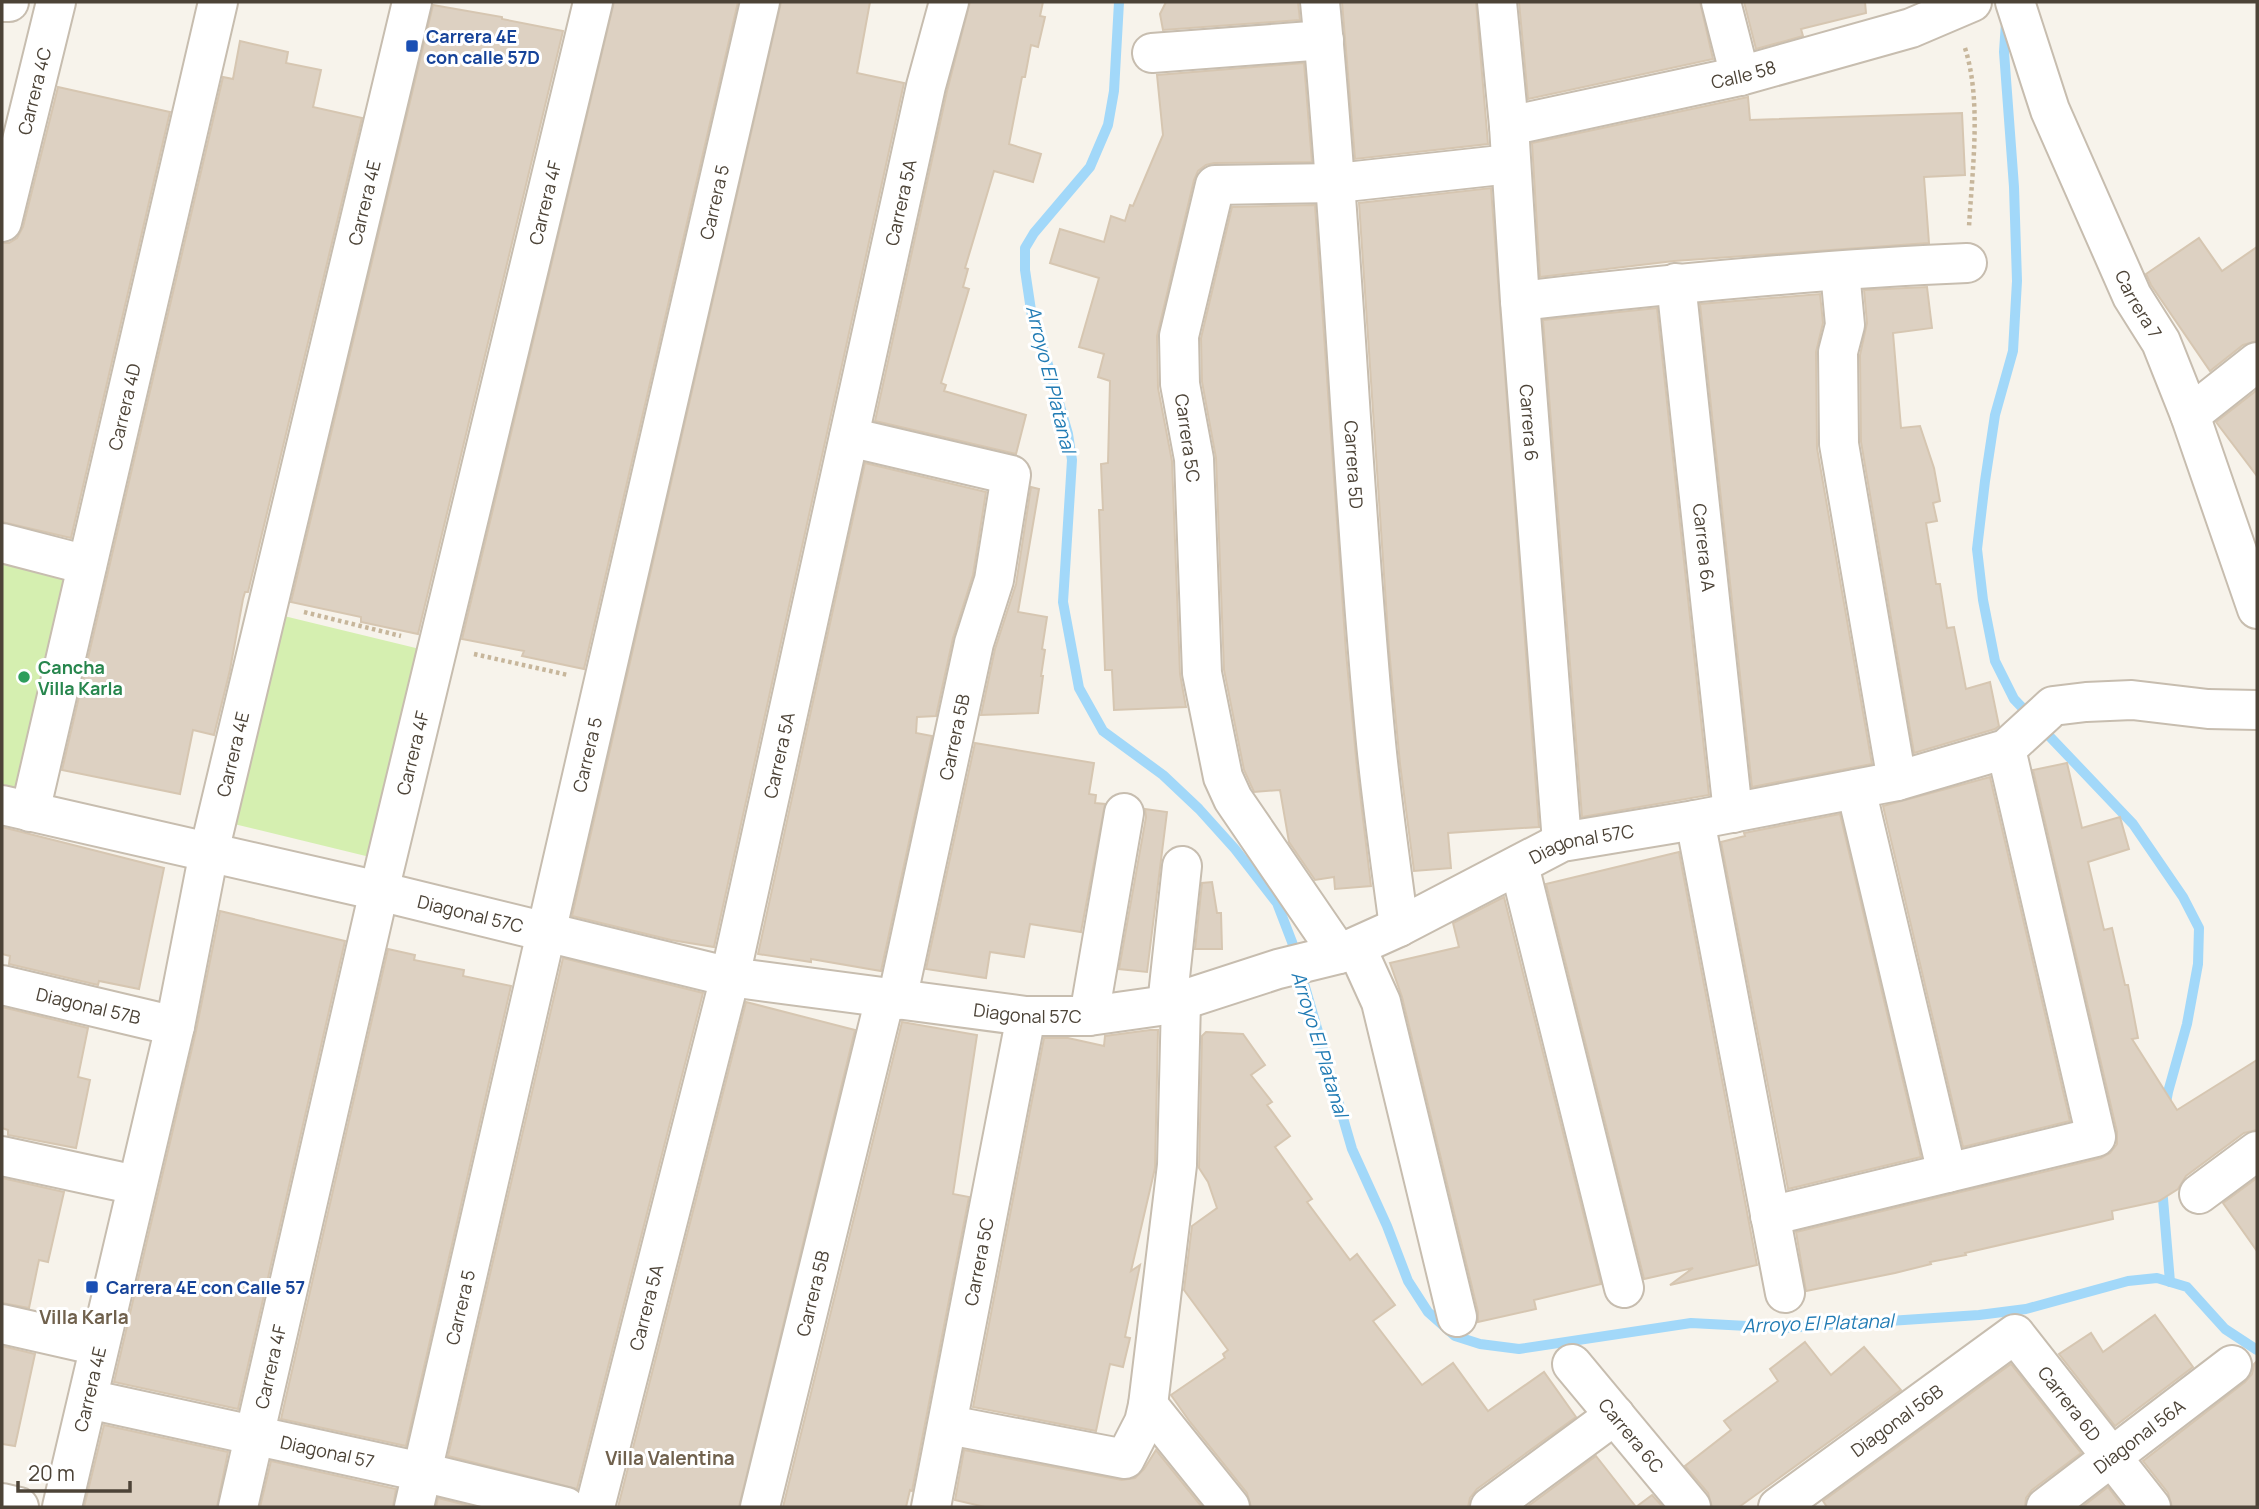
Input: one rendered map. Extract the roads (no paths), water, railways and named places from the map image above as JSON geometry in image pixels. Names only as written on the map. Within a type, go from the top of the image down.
[{"type":"street","points":[[2,2],[9,2]]},
{"type":"street","name":"Carrera 4C","points":[[2,222],[56,2]]},
{"type":"street","name":"Carrera 4D","points":[[16,808],[87,565],[218,2]]},
{"type":"street","name":"Carrera 4E","points":[[62,1507],[175,1026],[209,852],[412,2]]},
{"type":"street","name":"Carrera 4F","points":[[238,1507],[379,891],[593,2]]},
{"type":"street","name":"Carrera 5","points":[[418,1490],[760,2]]},
{"type":"street","name":"Carrera 5A","points":[[595,1507],[730,977],[926,86],[949,2]]},
{"type":"street","name":"Carrera 5D","points":[[1321,2],[1337,183],[1376,744],[1399,927]]},
{"type":"street","name":"Carrera 6","points":[[1497,2],[1509,126],[1562,842]]},
{"type":"street","points":[[1721,2],[1740,76]]},
{"type":"street","name":"Carrera 7","points":[[2015,2],[2050,110],[2132,296],[2161,342],[2253,584]]},
{"type":"street","name":"Calle 58","points":[[1509,126],[1740,76],[1907,15],[1962,6]]},
{"type":"street","points":[[1152,53],[1324,40]]},
{"type":"street","name":"Carrera 5C","points":[[1337,953],[1233,799],[1223,777],[1202,673],[1194,459],[1180,384],[1179,336],[1215,185],[1337,183],[1510,164]]},
{"type":"street","points":[[1520,301],[1676,283],[1967,264]]},
{"type":"street","points":[[1840,271],[1845,325],[1838,352],[1839,444],[1897,781]]},
{"type":"street","name":"Carrera 6A","points":[[1676,283],[1733,813]]},
{"type":"street","points":[[2190,415],[2257,362]]},
{"type":"street","name":"Carrera 5B","points":[[760,1507],[891,999],[974,643],[994,580],[1011,475],[849,436]]},
{"type":"street","points":[[2,543],[87,565]]},
{"type":"street","name":"Diagonal 57C","points":[[16,808],[379,891],[730,977],[1026,1016],[1089,1016],[1174,1003],[1337,953],[1399,927],[1562,842],[1695,820],[1897,781],[2028,729],[2086,702],[2132,700],[2208,709],[2257,710]]},
{"type":"street","points":[[1770,1216],[2096,1137],[2028,729]]},
{"type":"street","points":[[1856,789],[1947,1173]]},
{"type":"street","points":[[1089,1016],[1124,813]]},
{"type":"street","points":[[1695,820],[1785,1293]]},
{"type":"street","points":[[1519,865],[1624,1289]]},
{"type":"street","points":[[949,1425],[1125,1459],[1144,1422],[1177,1165],[1174,1003],[1182,866]]},
{"type":"street","points":[[1337,953],[1381,1002],[1457,1317]]},
{"type":"street","name":"Diagonal 57B","points":[[2,985],[175,1026]]},
{"type":"street","name":"Carrera 5C","points":[[931,1507],[1026,1016]]},
{"type":"street","points":[[2199,1194],[2257,1150]]},
{"type":"street","points":[[2,1156],[136,1185]]},
{"type":"street","points":[[2,1324],[99,1346]]},
{"type":"street","name":"Carrera 6D","points":[[2015,1334],[2151,1507]]},
{"type":"street","name":"Diagonal 56B","points":[[1779,1507],[2015,1334]]},
{"type":"street","name":"Carrera 6C","points":[[1572,1364],[1691,1507]]},
{"type":"street","name":"Diagonal 56A","points":[[2046,1507],[2232,1366]]},
{"type":"street","name":"Diagonal 57","points":[[88,1399],[253,1436],[418,1490],[566,1507]]},
{"type":"street","points":[[1148,1405],[1230,1507]]},
{"type":"street","points":[[1490,1507],[1615,1415]]},
{"type":"street","points":[[2,1503],[19,1507]]},
{"type":"waterway","name":"Arroyo El Platanal","points":[[1119,2],[1114,91],[1108,125],[1090,167],[1034,233],[1025,248],[1025,270],[1032,317],[1068,434],[1072,460],[1063,602],[1079,688],[1103,731],[1163,775],[1199,809],[1235,849],[1277,903],[1292,942],[1352,1149],[1387,1226],[1408,1281],[1428,1312],[1455,1336],[1480,1344],[1519,1349],[1691,1323],[1784,1328],[1979,1315],[2026,1309],[2128,1281],[2157,1278],[2187,1287],[2225,1329],[2257,1350]]},
{"type":"waterway","points":[[2006,22],[2004,52],[2014,187],[2017,281],[2013,351],[1995,415],[1977,549],[1983,600],[1995,661],[2014,699],[2133,824],[2183,897],[2199,928],[2198,964],[2187,1024],[2165,1108]]},
{"type":"waterway","points":[[2162,1187],[2170,1282]]},
{"type":"place","name":"Carrera 4E con calle 57D","points":[[412,46]]},
{"type":"place","name":"Cancha Villa Karla","points":[[24,677]]},
{"type":"place","name":"Carrera 4E con Calle 57","points":[[92,1287]]},
{"type":"district","name":"Villa Karla","points":[[84,1317]]},
{"type":"district","name":"Villa Valentina","points":[[670,1458]]}]
